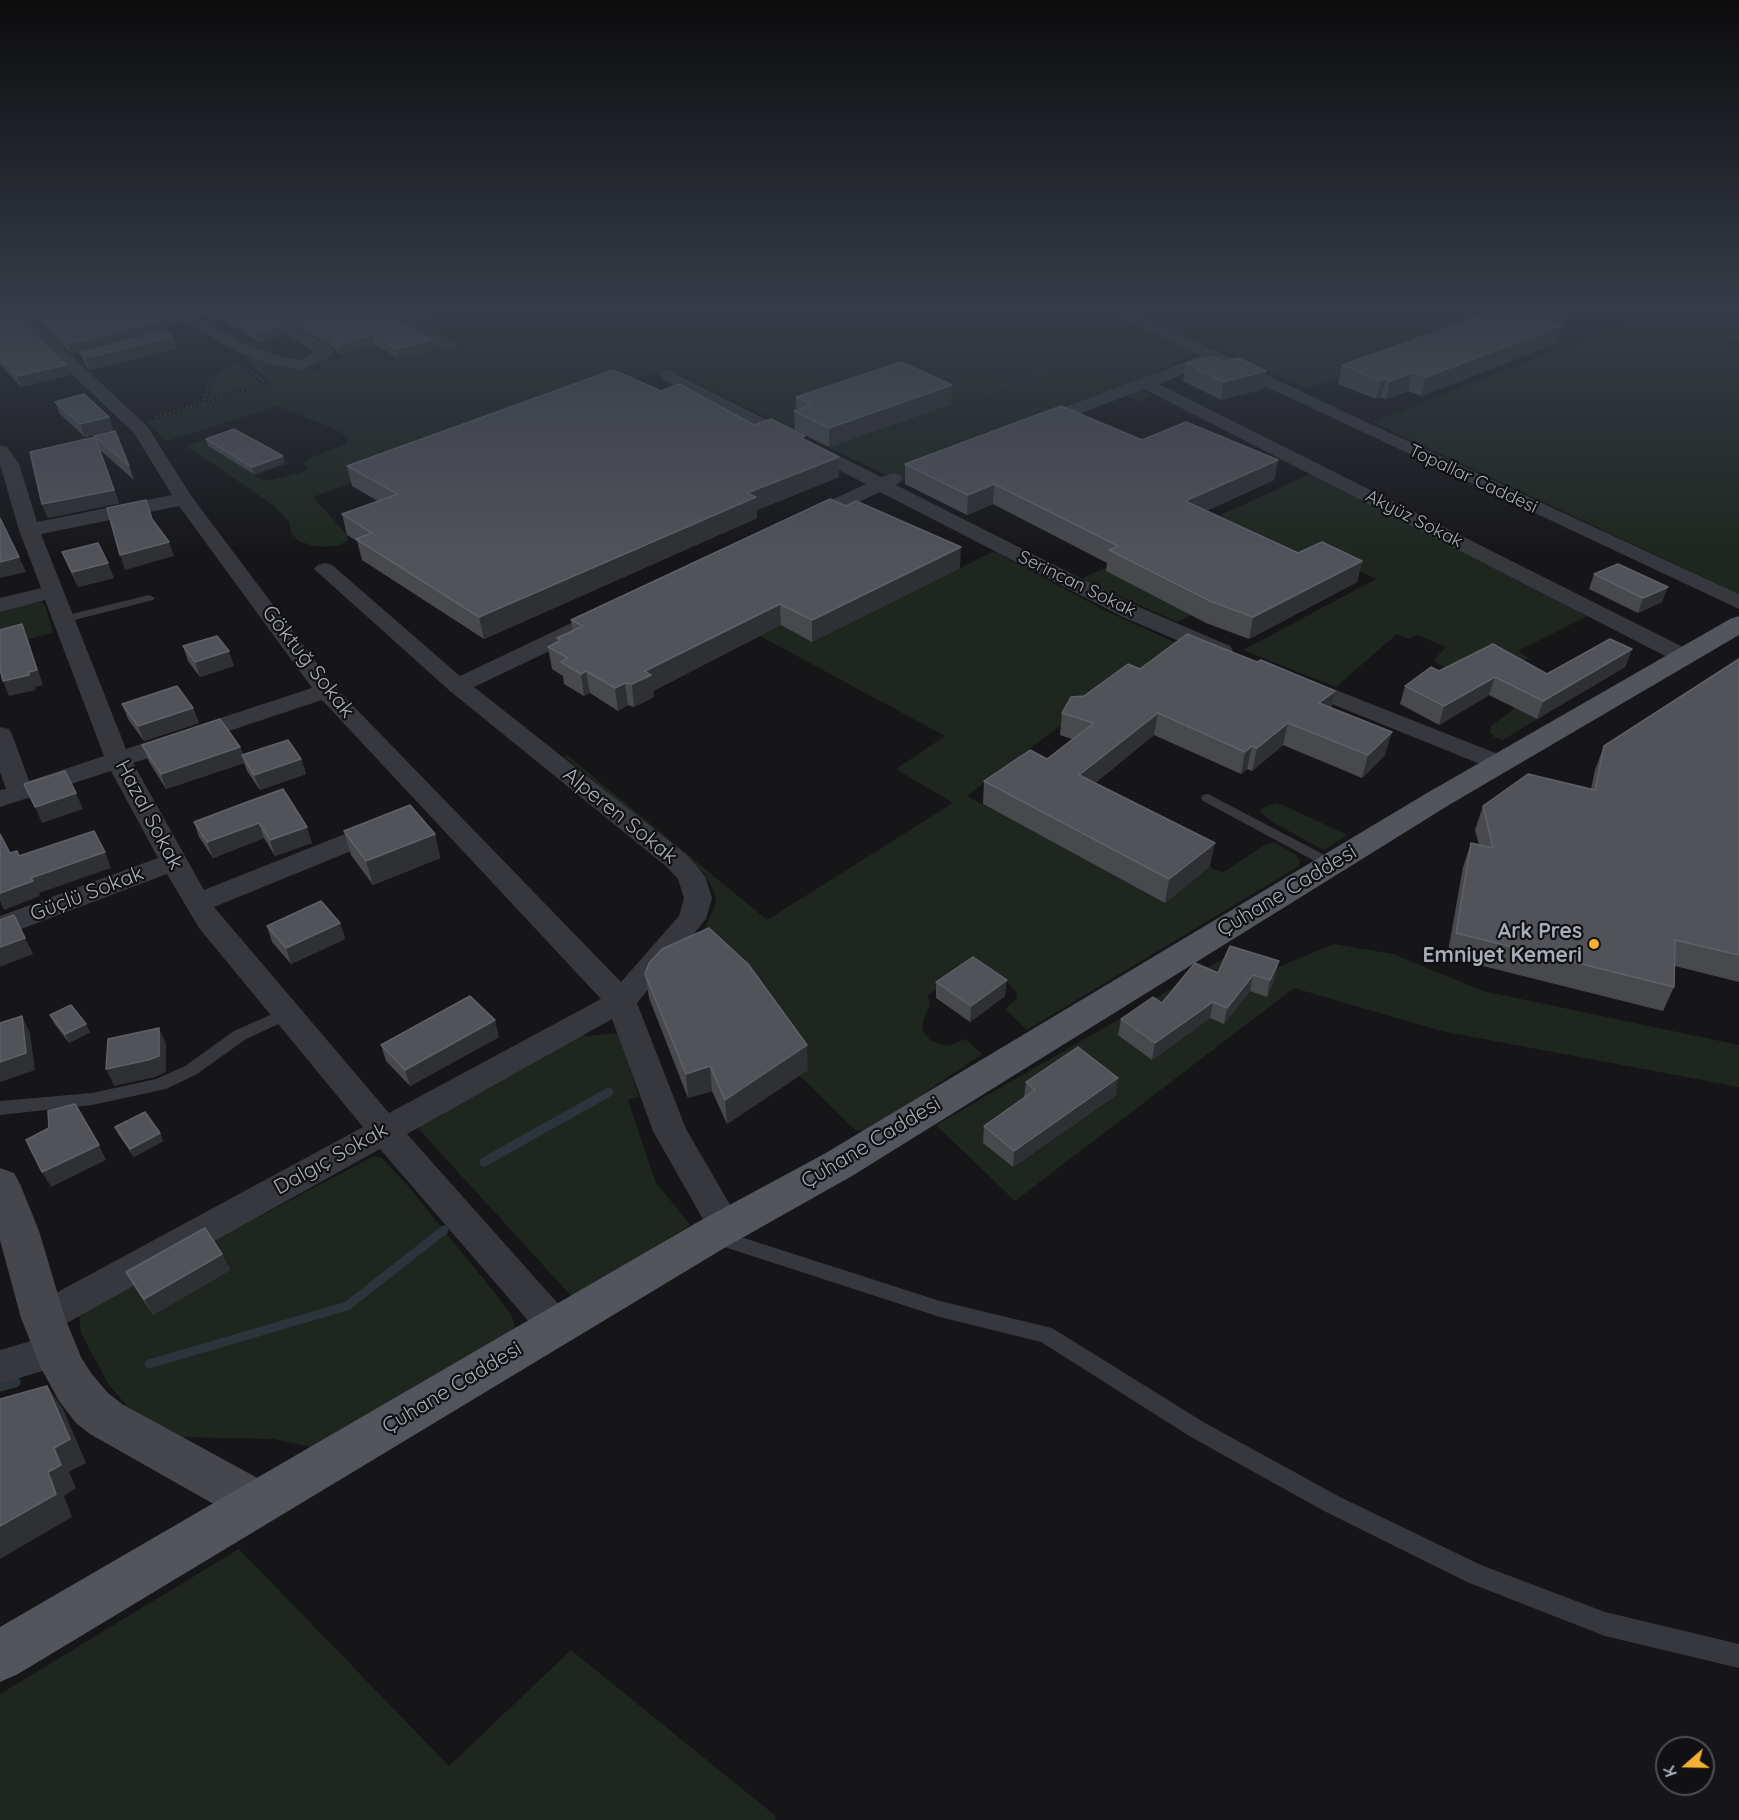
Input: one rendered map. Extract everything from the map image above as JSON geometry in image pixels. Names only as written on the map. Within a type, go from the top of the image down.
[{"type":"main road","name":"Çuhane Caddesi","points":[[0,1656],[718,1231],[838,1165],[1499,763],[1739,624]]},
{"type":"street","name":"Göktuğ Sokak","points":[[101,391],[138,427],[184,500],[418,815],[621,1001]]},
{"type":"street","name":"Serincan Sokak","points":[[699,391],[1102,598],[1236,656]]},
{"type":"street","points":[[1017,432],[1123,391]]},
{"type":"street","name":"Akyüz Sokak","points":[[1160,391],[1683,656]]},
{"type":"street","name":"Topallar Caddesi","points":[[1289,391],[1739,602]]},
{"type":"street","points":[[119,436],[138,427]]},
{"type":"street","name":"Hazal Sokak","points":[[11,460],[29,530],[118,760],[197,903],[209,921],[384,1130],[556,1327]]},
{"type":"street","points":[[786,529],[881,483],[912,472]]},
{"type":"street","points":[[29,530],[184,500]]},
{"type":"street","name":"Alperen Sokak","points":[[325,569],[458,686],[677,861],[691,876],[698,898],[692,919],[621,1001]]},
{"type":"street","points":[[0,605],[53,591]]},
{"type":"street","points":[[458,686],[606,615]]},
{"type":"street","points":[[1280,674],[1499,763]]},
{"type":"street","points":[[0,734],[10,796],[326,691]]},
{"type":"street","points":[[197,903],[418,815]]},
{"type":"street","name":"Güçlü Sokak","points":[[0,927],[174,862]]},
{"type":"street","points":[[621,1001],[670,1131],[718,1231]]},
{"type":"street","name":"Dalgıç Sokak","points":[[0,1367],[54,1363],[384,1130],[621,1001]]},
{"type":"street","points":[[0,1184],[18,1232],[54,1363],[92,1408],[106,1419],[257,1503]]},
{"type":"lane","points":[[63,619],[149,598]]},
{"type":"lane","points":[[1208,798],[1331,864]]},
{"type":"lane","points":[[0,1108],[92,1099],[160,1085],[191,1070],[240,1035],[288,1013]]},
{"type":"lane","points":[[718,1231],[940,1309],[1045,1335],[1070,1348],[1139,1395],[1198,1430],[1332,1504],[1475,1574],[1605,1624],[1739,1656]]},
{"type":"path","points":[[203,404],[207,391]]},
{"type":"path","points":[[138,427],[245,391]]},
{"type":"path","points":[[969,400],[992,391]]},
{"type":"shaded area","points":[[210,391],[238,391],[208,400]]},
{"type":"shaded area","points":[[249,391],[601,391],[313,497],[347,535],[347,541],[327,547],[299,541],[292,534],[289,522],[273,505],[187,446],[230,431],[290,463],[254,476],[268,481],[307,471],[308,467],[304,464],[308,459],[346,444],[348,439],[341,432],[278,406],[167,441],[147,422]]},
{"type":"shaded area","points":[[713,391],[1143,391],[1152,395],[1139,401],[1127,396],[1118,399],[900,482]]},
{"type":"shaded area","points":[[1452,391],[1739,391],[1739,594],[1373,422]]},
{"type":"shaded area","points":[[1310,474],[1589,615],[1518,651],[1529,658],[1504,672],[1461,676],[1433,661],[1446,647],[1417,635],[1409,639],[1397,634],[1336,687],[1243,650],[1376,579],[1320,551],[1177,622],[1081,579]]},
{"type":"shaded area","points":[[994,551],[1104,610],[1192,650],[1107,690],[967,796],[1165,902],[1210,866],[1224,872],[1264,845],[1273,842],[1295,854],[1300,860],[1299,866],[1027,1030],[1005,1009],[1017,999],[1016,992],[1007,982],[985,971],[962,972],[928,995],[930,1004],[922,1030],[931,1041],[947,1046],[966,1039],[982,1054],[867,1132],[855,1130],[800,1076],[808,1070],[702,934],[716,903],[715,894],[705,874],[564,756],[567,755],[767,920],[953,803],[896,769],[945,736],[760,636],[781,625],[813,642]]},
{"type":"shaded area","points":[[40,600],[45,605],[53,633],[0,646],[0,609]]},
{"type":"shaded area","points":[[1515,708],[1537,719],[1503,740],[1494,737],[1490,732],[1491,726]]},
{"type":"shaded area","points":[[1276,803],[1347,835],[1324,850],[1274,823],[1260,812],[1262,808]]},
{"type":"shaded area","points":[[1334,944],[1393,954],[1483,991],[1739,1045],[1739,1087],[1441,1031],[1294,988],[1015,1201],[936,1125],[1233,953],[1266,972]]},
{"type":"shaded area","points":[[618,1033],[639,1097],[628,1100],[655,1181],[690,1225],[573,1298],[415,1125],[575,1037]]},
{"type":"shaded area","points":[[374,1156],[382,1158],[408,1186],[499,1298],[512,1316],[515,1327],[507,1335],[315,1448],[274,1439],[177,1437],[132,1412],[109,1385],[81,1333],[79,1316],[133,1285],[153,1315],[211,1242]]},
{"type":"shaded area","points":[[239,1549],[449,1766],[571,1650],[777,1817],[775,1820],[0,1820],[0,1694]]},
{"type":"building","points":[[555,391],[692,391],[754,425],[771,419],[805,436],[801,438],[839,457],[747,493],[756,497],[479,617],[356,539],[372,533],[342,514],[398,494],[347,466]]},
{"type":"building","points":[[814,391],[935,391],[829,428],[794,411],[812,405],[796,397]]},
{"type":"building","points":[[84,394],[109,417],[80,424],[55,402]]},
{"type":"building","points":[[1061,406],[1142,440],[1186,422],[1278,460],[1185,501],[1298,553],[1322,542],[1362,561],[1253,617],[1210,601],[1109,550],[1118,546],[994,484],[968,495],[905,464]]},
{"type":"building","points":[[234,429],[283,456],[252,467],[206,439]]},
{"type":"building","points":[[115,431],[129,466],[94,436]]},
{"type":"building","points":[[95,437],[114,490],[42,504],[30,452]]},
{"type":"building","points":[[830,499],[846,506],[856,501],[961,547],[812,620],[780,604],[645,671],[651,675],[632,684],[625,683],[615,688],[586,671],[581,674],[561,662],[568,658],[548,647],[561,640],[557,638],[583,626],[571,620]]},
{"type":"building","points":[[146,500],[152,519],[169,542],[120,555],[107,508]]},
{"type":"building","points":[[0,518],[19,557],[0,562]]},
{"type":"building","points":[[98,543],[108,563],[72,572],[62,552]]},
{"type":"building","points":[[1618,564],[1668,587],[1643,598],[1594,574]]},
{"type":"building","points":[[22,624],[37,670],[29,672],[29,675],[3,681],[0,669],[0,630]]},
{"type":"building","points":[[1187,634],[1257,662],[1261,660],[1335,691],[1319,703],[1392,732],[1368,755],[1288,723],[1257,748],[1252,746],[1245,752],[1158,713],[1079,775],[1215,843],[1169,879],[984,781],[1030,750],[1047,759],[1094,723],[1062,713],[1071,697],[1084,696],[1128,664],[1140,669]]},
{"type":"building","points":[[217,636],[229,651],[195,662],[183,646]]},
{"type":"building","points":[[1610,639],[1632,649],[1543,701],[1495,677],[1444,706],[1405,686],[1431,667],[1439,671],[1493,644],[1547,674]]},
{"type":"building","points":[[1739,659],[1739,955],[1675,940],[1674,987],[1456,933],[1471,843],[1493,848],[1483,806],[1528,774],[1595,790],[1604,746]]},
{"type":"building","points":[[177,686],[193,708],[138,726],[122,704]]},
{"type":"building","points":[[220,719],[240,747],[161,774],[142,745]]},
{"type":"building","points":[[288,740],[301,759],[254,775],[242,755]]},
{"type":"building","points":[[65,771],[76,793],[35,807],[24,784]]},
{"type":"building","points":[[283,789],[307,827],[270,840],[259,823],[207,842],[194,822],[247,802]]},
{"type":"building","points":[[410,805],[435,834],[366,861],[344,831]]},
{"type":"building","points":[[94,831],[105,852],[31,878],[33,881],[0,893],[0,834],[10,853],[17,851],[19,856]]},
{"type":"building","points":[[321,901],[340,923],[286,948],[267,926]]},
{"type":"building","points":[[14,915],[25,938],[0,947],[0,920]]},
{"type":"building","points":[[709,928],[748,964],[807,1045],[725,1100],[710,1066],[686,1074],[645,974],[649,963],[662,949]]},
{"type":"building","points":[[1230,946],[1279,961],[1270,980],[1253,975],[1227,1008],[1213,1002],[1155,1043],[1121,1019],[1153,997],[1162,1003],[1195,963],[1218,973]]},
{"type":"building","points":[[973,957],[1007,980],[971,1006],[936,982]]},
{"type":"building","points":[[470,996],[495,1020],[405,1070],[381,1045]]},
{"type":"building","points":[[71,1005],[86,1024],[65,1034],[50,1015]]},
{"type":"building","points":[[22,1016],[26,1053],[0,1062],[0,1023]]},
{"type":"building","points":[[159,1028],[159,1056],[106,1069],[108,1039]]},
{"type":"building","points":[[1078,1047],[1118,1078],[1014,1151],[984,1126],[1035,1090],[1026,1082]]},
{"type":"building","points":[[75,1104],[99,1145],[42,1172],[26,1140],[49,1128],[48,1111]]},
{"type":"building","points":[[145,1112],[160,1133],[130,1149],[115,1127]]},
{"type":"building","points":[[205,1228],[222,1254],[144,1299],[126,1272]]},
{"type":"building","points":[[47,1386],[70,1439],[54,1448],[61,1465],[48,1472],[56,1494],[0,1526],[0,1399]]},
{"type":"waterway","points":[[484,1162],[609,1092]]},
{"type":"waterway","points":[[149,1364],[347,1306],[444,1230]]},
{"type":"waterway","points":[[0,1386],[15,1382]]},
{"type":"place","name":"Ark Pres Emniyet Kemeri","points":[[1594,944]]}]
